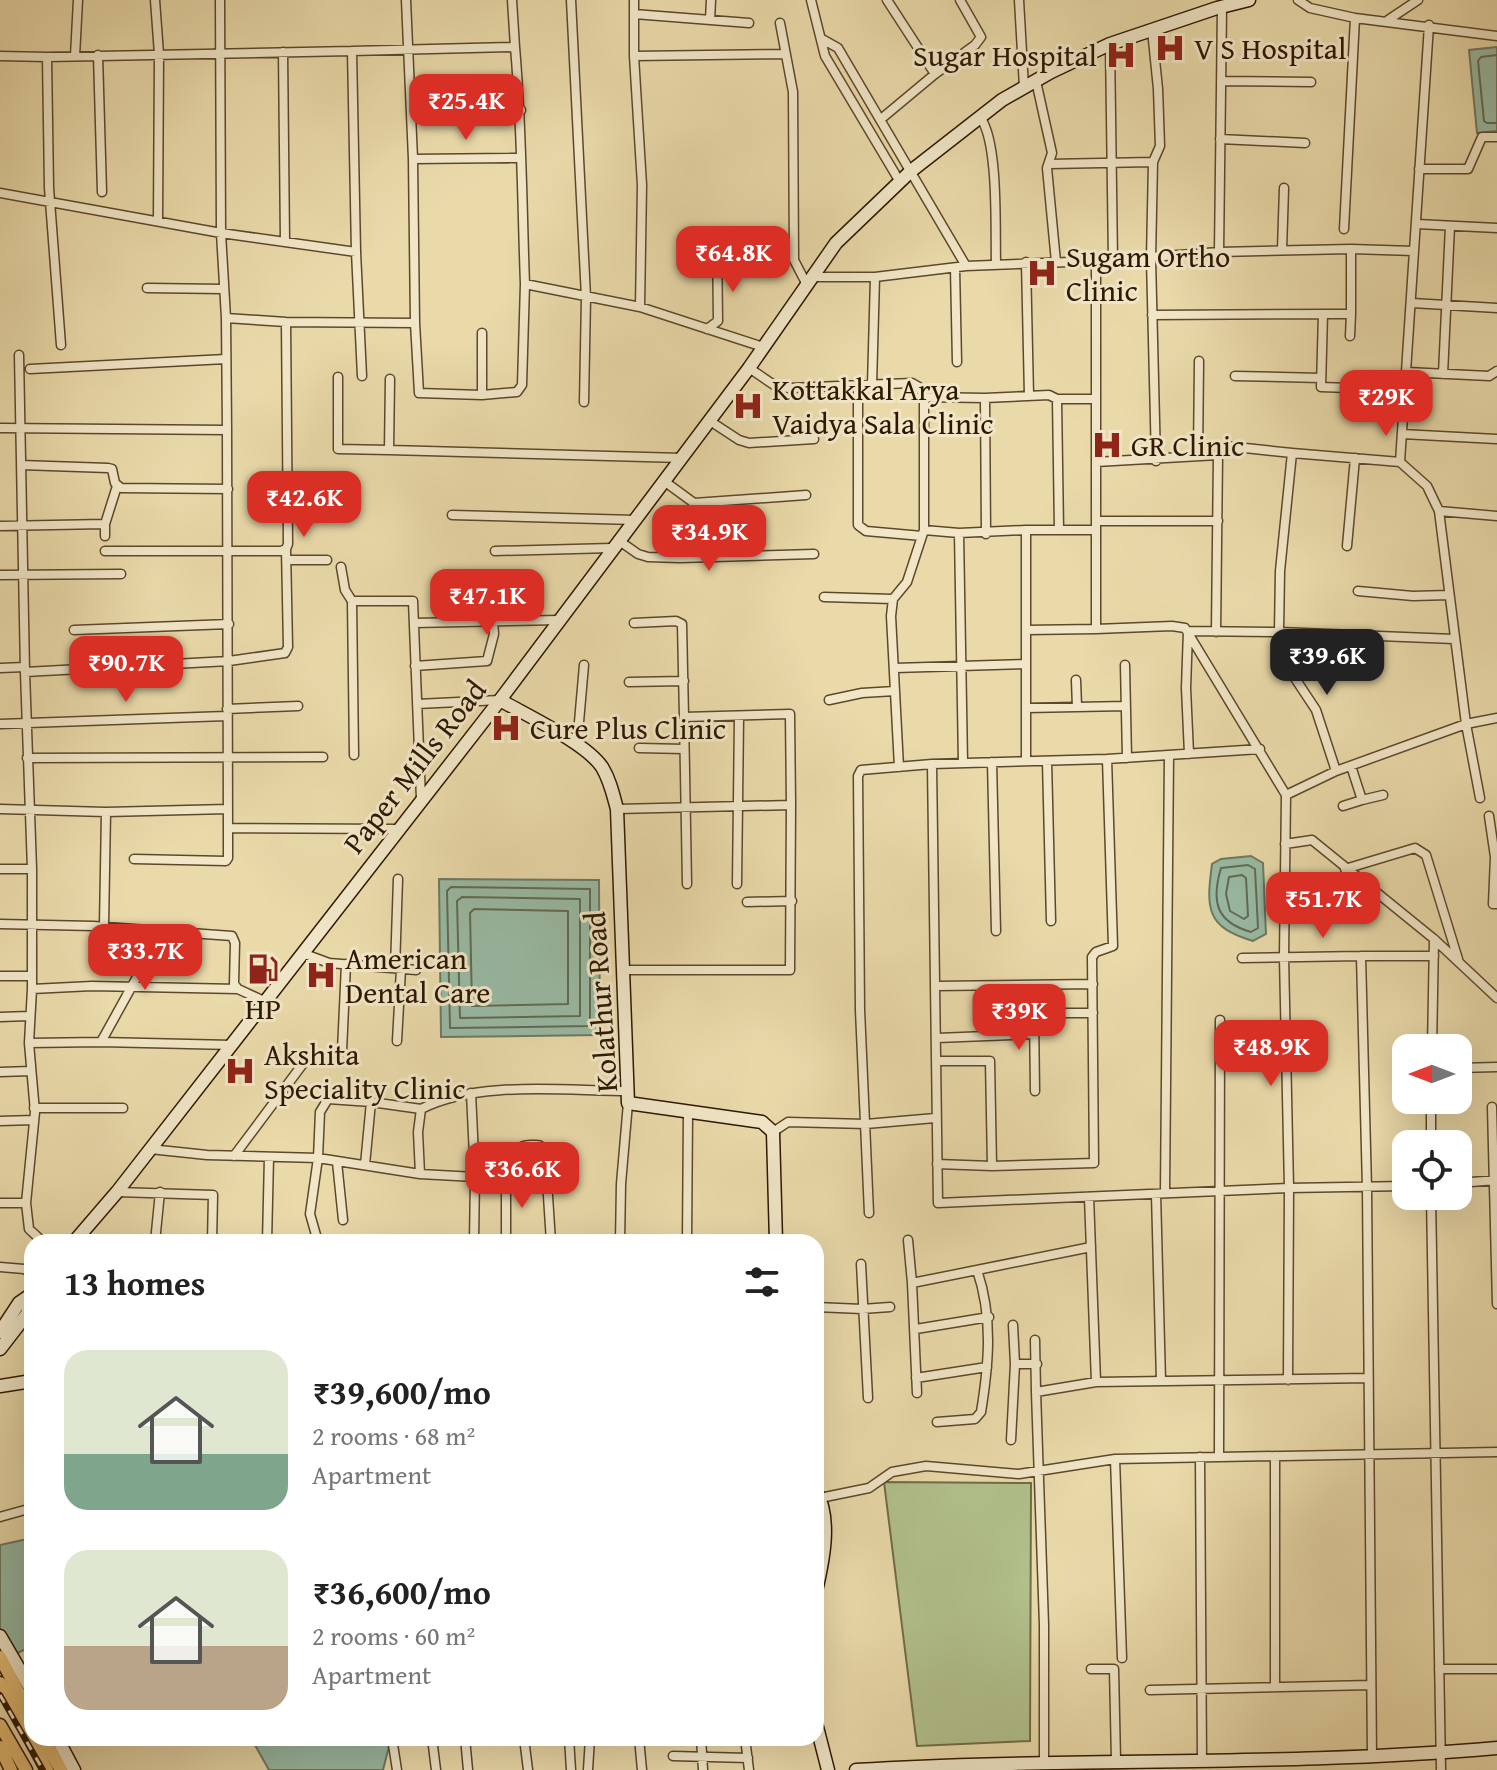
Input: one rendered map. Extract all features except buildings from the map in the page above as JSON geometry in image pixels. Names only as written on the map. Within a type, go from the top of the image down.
[{"type":"main road","name":"Paper Mills Road","points":[[81,1234],[117,1192],[500,700],[749,368],[836,243],[911,171],[980,117],[1030,84],[1110,44],[1218,5],[1249,0]]},
{"type":"main road","name":"Kolathur Road","points":[[500,700],[577,745],[600,763],[609,779],[617,809],[628,1097],[688,1112],[762,1122],[773,1132]]},
{"type":"main road","points":[[773,1132],[776,1234]]},
{"type":"main road","points":[[0,1332],[24,1300]]},
{"type":"main road","points":[[0,1349],[24,1318]]},
{"type":"main road","points":[[0,1386],[24,1382]]},
{"type":"main road","points":[[824,1522],[824,1542]]},
{"type":"main road","points":[[0,1636],[24,1677]]},
{"type":"main road","points":[[0,1657],[24,1703]]},
{"type":"main road","points":[[0,1683],[24,1727]]},
{"type":"main road","points":[[0,1725],[26,1770]]},
{"type":"main road","points":[[34,1746],[47,1770]]},
{"type":"main road","points":[[48,1746],[61,1770]]},
{"type":"main road","points":[[61,1746],[74,1770]]},
{"type":"main road","points":[[822,1746],[828,1770]]},
{"type":"main road","points":[[0,1747],[11,1770]]},
{"type":"main road","points":[[856,1770],[1116,1761],[1151,1765],[1202,1760],[1218,1765],[1367,1762],[1497,1748]]},
{"type":"street","points":[[75,56],[78,0]]},
{"type":"street","points":[[155,0],[159,54],[158,220]]},
{"type":"street","points":[[134,859],[225,861],[228,858],[228,489],[226,318],[221,233],[220,0]]},
{"type":"street","points":[[406,0],[419,393],[482,395],[511,395],[522,385],[525,284],[521,110],[512,0]]},
{"type":"street","points":[[571,0],[586,297],[584,402]]},
{"type":"street","points":[[634,0],[634,56],[642,185],[640,307]]},
{"type":"street","points":[[710,20],[711,0]]},
{"type":"street","points":[[811,0],[825,56],[900,182]]},
{"type":"street","points":[[887,0],[935,74]]},
{"type":"street","points":[[881,119],[981,37],[960,0]]},
{"type":"street","points":[[1019,0],[1030,84],[1052,153],[1049,164],[1056,262]]},
{"type":"street","points":[[1298,0],[1310,8],[1355,18],[1497,36]]},
{"type":"street","points":[[1387,21],[1418,0]]},
{"type":"street","points":[[1218,5],[1221,81],[1219,252]]},
{"type":"street","points":[[634,14],[749,23]]},
{"type":"street","points":[[1344,229],[1355,18]]},
{"type":"street","points":[[780,23],[793,92],[794,260],[810,280],[875,277],[966,266],[1151,259],[1219,252],[1414,251]]},
{"type":"street","points":[[1400,462],[1429,25]]},
{"type":"street","points":[[1152,30],[1160,146],[1153,162],[1151,259],[1156,461]]},
{"type":"street","points":[[822,39],[838,48],[966,266]]},
{"type":"street","points":[[1110,44],[1113,261]]},
{"type":"street","points":[[0,56],[515,47]]},
{"type":"street","points":[[352,51],[362,376]]},
{"type":"street","points":[[283,52],[285,242]]},
{"type":"street","points":[[634,56],[785,54]]},
{"type":"street","points":[[98,55],[102,192]]},
{"type":"street","points":[[47,57],[50,203],[61,345]]},
{"type":"street","points":[[1221,81],[1311,82]]},
{"type":"street","points":[[412,115],[521,110]]},
{"type":"street","points":[[980,117],[987,126],[992,161],[996,264]]},
{"type":"street","points":[[1419,169],[1468,169],[1482,137],[1497,137]]},
{"type":"street","points":[[1220,139],[1305,143]]},
{"type":"street","points":[[413,159],[520,158]]},
{"type":"street","points":[[1049,164],[1153,162]]},
{"type":"street","points":[[1282,250],[1284,188]]},
{"type":"street","points":[[0,193],[221,233],[356,252]]},
{"type":"street","points":[[1417,224],[1497,228]]},
{"type":"street","points":[[1443,374],[1450,226]]},
{"type":"street","points":[[707,329],[718,321],[717,238]]},
{"type":"street","points":[[1350,336],[1351,249]]},
{"type":"street","points":[[1096,261],[1096,629]]},
{"type":"street","points":[[1026,262],[1029,396]]},
{"type":"street","points":[[955,268],[957,362]]},
{"type":"street","points":[[872,385],[875,277]]},
{"type":"street","points":[[525,284],[640,307],[763,347]]},
{"type":"street","points":[[147,288],[224,289]]},
{"type":"street","points":[[1412,303],[1497,308]]},
{"type":"street","points":[[1323,314],[1321,387],[1405,390]]},
{"type":"street","points":[[1152,315],[1351,314]]},
{"type":"street","points":[[226,318],[286,322],[415,323]]},
{"type":"street","points":[[0,668],[229,661],[285,653],[288,647],[286,322]]},
{"type":"street","points":[[482,333],[482,395]]},
{"type":"street","points":[[19,355],[32,869],[29,1043],[34,1108],[26,1203],[29,1229],[34,1234]]},
{"type":"street","points":[[30,369],[226,359]]},
{"type":"street","points":[[1198,456],[1199,361]]},
{"type":"street","points":[[749,368],[777,387],[816,389],[912,383],[919,387],[924,397],[923,533],[907,582],[893,599],[891,639],[899,767]]},
{"type":"street","points":[[1407,372],[1489,376],[1497,371]]},
{"type":"street","points":[[1235,376],[1321,378]]},
{"type":"street","points":[[338,377],[338,449],[682,458]]},
{"type":"street","points":[[389,450],[390,379]]},
{"type":"street","points":[[858,386],[858,525],[866,531],[986,534],[1096,525],[1218,521]]},
{"type":"street","points":[[924,397],[1049,395],[1057,399],[1096,399]]},
{"type":"street","points":[[985,398],[986,534]]},
{"type":"street","points":[[1057,399],[1059,530]]},
{"type":"street","points":[[710,421],[749,443],[814,439]]},
{"type":"street","points":[[0,428],[227,430]]},
{"type":"street","points":[[1402,434],[1496,439]]},
{"type":"street","points":[[1216,632],[1218,455],[1226,446],[1400,462],[1427,486],[1439,511],[1466,724],[1480,798]]},
{"type":"street","points":[[1292,453],[1280,571],[1281,657],[1316,710],[1336,771]]},
{"type":"street","points":[[1096,462],[1156,461],[1218,455]]},
{"type":"street","points":[[1347,546],[1355,458]]},
{"type":"street","points":[[21,465],[108,468],[114,472],[117,486],[105,524],[105,536]]},
{"type":"street","points":[[664,481],[694,503],[806,495]]},
{"type":"street","points":[[117,486],[228,489]]},
{"type":"street","points":[[1439,511],[1497,516]]},
{"type":"street","points":[[452,515],[635,520]]},
{"type":"street","points":[[0,526],[105,524]]},
{"type":"street","points":[[1026,530],[1026,761]]},
{"type":"street","points":[[959,533],[963,763]]},
{"type":"street","points":[[495,551],[615,544],[648,557],[814,554]]},
{"type":"street","points":[[105,551],[286,549]]},
{"type":"street","points":[[287,560],[327,560]]},
{"type":"street","points":[[341,567],[345,590],[352,601],[354,755]]},
{"type":"street","points":[[0,575],[121,574]]},
{"type":"street","points":[[1358,591],[1413,596],[1449,595]]},
{"type":"street","points":[[824,597],[893,599]]},
{"type":"street","points":[[352,601],[413,601],[421,799]]},
{"type":"street","points":[[414,623],[559,620]]},
{"type":"street","points":[[415,666],[487,661],[494,635],[493,621]]},
{"type":"street","points":[[634,623],[676,621],[682,624],[687,884]]},
{"type":"street","points":[[74,630],[229,624]]},
{"type":"street","points":[[1026,630],[1176,626],[1188,631],[1454,639]]},
{"type":"street","points":[[1188,631],[1286,795],[1284,957],[1289,1188],[1288,1380]]},
{"type":"street","points":[[1188,631],[1186,688],[1189,754]]},
{"type":"street","points":[[895,668],[1026,664]]},
{"type":"street","points":[[577,745],[584,665]]},
{"type":"street","points":[[1125,665],[1127,758]]},
{"type":"street","points":[[1076,680],[1077,707]]},
{"type":"street","points":[[629,682],[684,681]]},
{"type":"street","points":[[829,700],[862,693],[895,691]]},
{"type":"street","points":[[417,704],[500,700]]},
{"type":"street","points":[[0,724],[298,706]]},
{"type":"street","points":[[1026,708],[1126,706]]},
{"type":"street","points":[[623,970],[790,970],[790,714],[684,717]]},
{"type":"street","points":[[737,884],[739,717]]},
{"type":"street","points":[[1286,795],[1336,771],[1466,724],[1497,718]]},
{"type":"street","points":[[639,748],[684,749]]},
{"type":"street","points":[[869,1213],[860,1010],[858,776],[861,770],[1260,749]]},
{"type":"street","points":[[1161,1381],[1160,1194],[1169,755]]},
{"type":"street","points":[[27,758],[323,757]]},
{"type":"street","points":[[937,1164],[1094,1163],[1092,957],[1096,952],[1113,946],[1107,759]]},
{"type":"street","points":[[1047,761],[1051,921]]},
{"type":"street","points":[[992,762],[996,931]]},
{"type":"street","points":[[932,764],[938,1203],[1289,1188],[1392,1187]]},
{"type":"street","points":[[1351,766],[1362,800]]},
{"type":"street","points":[[1343,806],[1383,795]]},
{"type":"street","points":[[617,809],[791,805]]},
{"type":"street","points":[[0,809],[106,812],[228,809]]},
{"type":"street","points":[[104,926],[106,812]]},
{"type":"street","points":[[1489,816],[1495,857],[1493,904],[1497,904]]},
{"type":"street","points":[[228,828],[398,829]]},
{"type":"street","points":[[1285,844],[1312,840],[1434,939],[1497,998]]},
{"type":"street","points":[[1345,869],[1415,848],[1422,851],[1426,855],[1458,960]]},
{"type":"street","points":[[0,869],[32,869]]},
{"type":"street","points":[[397,1041],[398,879]]},
{"type":"street","points":[[747,902],[792,901]]},
{"type":"street","points":[[0,924],[104,926],[232,936],[235,943],[234,984],[238,989]]},
{"type":"street","points":[[101,1042],[163,930]]},
{"type":"street","points":[[1432,1034],[1434,939]]},
{"type":"street","points":[[302,953],[316,960],[416,970]]},
{"type":"street","points":[[1361,956],[1367,1188],[1371,1685],[1367,1762]]},
{"type":"street","points":[[1242,958],[1434,956]]},
{"type":"street","points":[[342,1051],[346,964]]},
{"type":"street","points":[[0,976],[32,976]]},
{"type":"street","points":[[936,986],[1093,984]]},
{"type":"street","points":[[32,989],[238,989],[264,1001]]},
{"type":"street","points":[[1035,1091],[1034,1013],[1093,1013]]},
{"type":"street","points":[[0,1017],[29,1016]]},
{"type":"street","points":[[1219,1457],[1220,1020]]},
{"type":"street","points":[[937,1038],[1034,1034]]},
{"type":"street","points":[[29,1043],[232,1045]]},
{"type":"street","points":[[234,1156],[308,1057]]},
{"type":"street","points":[[936,1061],[990,1061],[992,1166]]},
{"type":"street","points":[[1472,1068],[1497,1067]]},
{"type":"street","points":[[0,1072],[31,1071]]},
{"type":"street","points":[[316,1234],[310,1214],[318,1158],[320,1112],[328,1099],[421,1109],[435,1101],[471,1093],[514,1090],[628,1097],[620,1234]]},
{"type":"street","points":[[471,1093],[474,1234]]},
{"type":"street","points":[[365,1165],[371,1102]]},
{"type":"street","points":[[1492,1107],[1497,1304]]},
{"type":"street","points":[[34,1108],[123,1108]]},
{"type":"street","points":[[420,1174],[418,1132],[421,1109]]},
{"type":"street","points":[[687,1234],[688,1112]]},
{"type":"street","points":[[773,1132],[788,1122],[866,1124],[935,1118]]},
{"type":"street","points":[[0,1121],[34,1120]]},
{"type":"street","points":[[150,1149],[234,1156],[318,1158],[420,1174],[506,1178],[511,1175],[517,1149],[523,1145],[542,1146],[545,1150],[550,1234]]},
{"type":"street","points":[[267,1234],[269,1157]]},
{"type":"street","points":[[337,1162],[343,1220]]},
{"type":"street","points":[[506,1178],[506,1234]]},
{"type":"street","points":[[1472,1182],[1496,1180]]},
{"type":"street","points":[[117,1192],[213,1195],[212,1234]]},
{"type":"street","points":[[156,1234],[160,1192]]},
{"type":"street","points":[[1089,1197],[1096,1382]]},
{"type":"street","points":[[0,1203],[26,1203]]},
{"type":"street","points":[[1431,1210],[1441,1770]]},
{"type":"street","points":[[908,1240],[916,1329],[917,1393]]},
{"type":"street","points":[[912,1283],[1091,1247]]},
{"type":"street","points":[[861,1264],[868,1398]]},
{"type":"street","points":[[0,1267],[24,1269]]},
{"type":"street","points":[[937,1422],[972,1420],[979,1416],[987,1367],[989,1317],[977,1270]]},
{"type":"street","points":[[824,1307],[890,1307]]},
{"type":"street","points":[[916,1329],[989,1317]]},
{"type":"street","points":[[1011,1440],[1015,1364],[1013,1325]]},
{"type":"street","points":[[1034,1765],[1041,1473],[1035,1340]]},
{"type":"street","points":[[1015,1364],[1037,1364]]},
{"type":"street","points":[[916,1378],[987,1367]]},
{"type":"street","points":[[1036,1392],[1096,1382],[1367,1378]]},
{"type":"street","points":[[824,1494],[869,1488],[892,1472],[926,1466],[1019,1474],[1041,1473],[1115,1459],[1497,1452]]},
{"type":"street","points":[[1275,1456],[1275,1685]]},
{"type":"street","points":[[1200,1457],[1202,1760]]},
{"type":"street","points":[[1115,1459],[1122,1658]]},
{"type":"street","points":[[0,1517],[24,1510]]},
{"type":"street","points":[[1091,1669],[1114,1669],[1116,1761]]},
{"type":"street","points":[[1439,1669],[1497,1669]]},
{"type":"street","points":[[1150,1690],[1371,1685]]},
{"type":"street","points":[[393,1746],[397,1770]]},
{"type":"street","points":[[433,1746],[436,1770]]},
{"type":"street","points":[[466,1746],[468,1770]]},
{"type":"street","points":[[525,1746],[528,1770]]},
{"type":"street","points":[[570,1746],[571,1770]]},
{"type":"street","points":[[588,1770],[590,1746]]},
{"type":"street","points":[[640,1746],[642,1770]]},
{"type":"street","points":[[701,1746],[703,1770]]},
{"type":"street","points":[[746,1746],[749,1770]]},
{"type":"street","points":[[673,1756],[748,1758]]},
{"type":"shaded area","points":[[884,1482],[1031,1483],[1030,1741],[917,1746]]},
{"type":"water","points":[[1497,47],[1497,131],[1477,133],[1469,50]]},
{"type":"water","points":[[1251,856],[1263,863],[1266,934],[1253,941],[1237,936],[1218,922],[1213,914],[1209,893],[1212,864],[1221,859]]},
{"type":"water","points":[[439,879],[599,880],[600,1035],[441,1037]]},
{"type":"water","points":[[24,1540],[24,1650],[9,1657],[0,1646],[0,1545]]},
{"type":"water","points":[[256,1746],[389,1746],[383,1770],[269,1770]]},
{"type":"railway","points":[[0,1695],[24,1737]]},
{"type":"railway","points":[[29,1746],[43,1770]]},
{"type":"place","name":"V S Hospital","points":[[1170,48]]},
{"type":"place","name":"Sugar Hospital","points":[[1121,55]]},
{"type":"place","name":"Sugam Ortho Clinic","points":[[1042,273]]},
{"type":"place","name":"Kottakkal Arya Vaidya Sala Clinic","points":[[748,406]]},
{"type":"place","name":"GR Clinic","points":[[1107,445]]},
{"type":"place","name":"Cure Plus Clinic","points":[[506,728]]},
{"type":"place","name":"HP","points":[[263,969]]},
{"type":"place","name":"American Dental Care","points":[[321,975]]},
{"type":"place","name":"Akshita Speciality Clinic","points":[[240,1071]]}]
